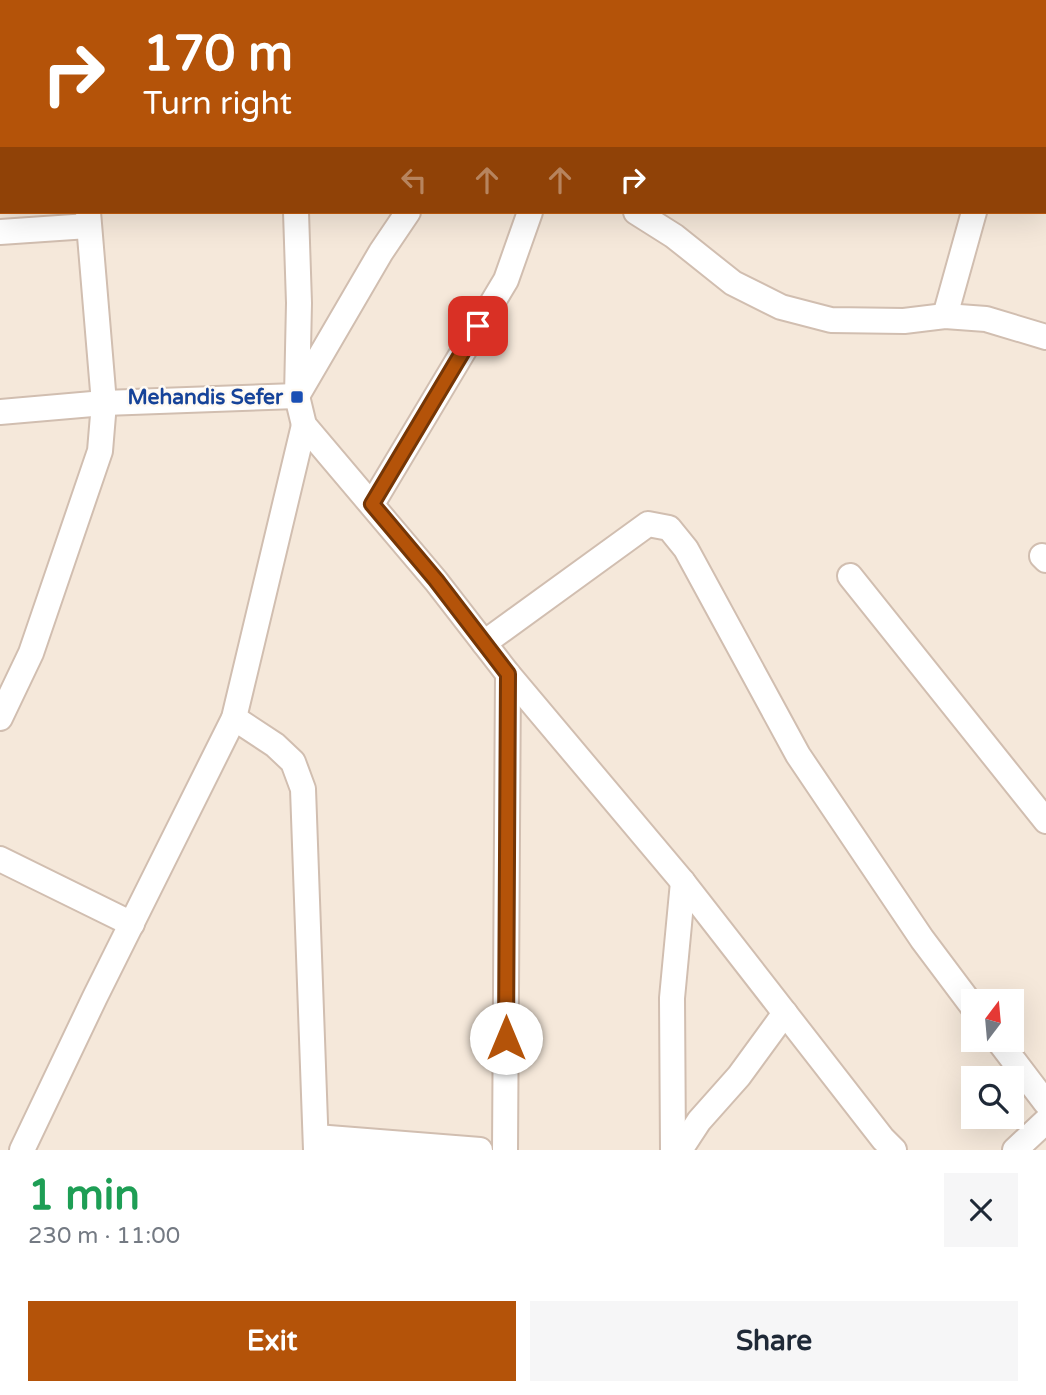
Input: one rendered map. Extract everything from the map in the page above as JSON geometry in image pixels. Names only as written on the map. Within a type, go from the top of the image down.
[{"type":"street","points":[[22,1150],[234,718],[304,425],[297,396],[299,303],[296,214]]},
{"type":"street","points":[[297,396],[381,252],[407,214]]},
{"type":"street","points":[[372,504],[506,280],[529,214]]},
{"type":"street","points":[[639,214],[674,236],[733,283],[781,307],[831,320],[904,321],[945,316],[986,319],[1046,337]]},
{"type":"street","points":[[945,316],[973,214]]},
{"type":"street","points":[[0,232],[88,219],[104,403],[100,451],[31,653],[0,718]]},
{"type":"street","points":[[0,412],[104,403],[297,396]]},
{"type":"street","points":[[304,425],[436,580],[508,674],[683,882],[885,1146]]},
{"type":"street","points":[[484,643],[648,524],[669,528],[686,549],[798,755],[922,939],[961,991]]},
{"type":"street","points":[[850,576],[1046,821]]},
{"type":"street","points":[[505,1150],[508,674]]},
{"type":"street","points":[[234,718],[275,745],[293,762],[303,789],[316,1143],[480,1150]]},
{"type":"street","points":[[0,859],[132,924]]},
{"type":"street","points":[[673,1150],[672,998],[683,882]]},
{"type":"street","points":[[680,1150],[699,1121],[739,1076],[785,1013]]},
{"type":"street","points":[[1007,1052],[1046,1102]]},
{"type":"street","points":[[1015,1150],[1046,1121]]},
{"type":"shaded area","points":[[0,214],[1046,214],[1046,1150],[0,1150]]},
{"type":"place","name":"Mehandis Sefer","points":[[297,397]]},
{"type":"route","points":[[478,326],[372,504],[436,580],[508,674],[506,1038]]}]
